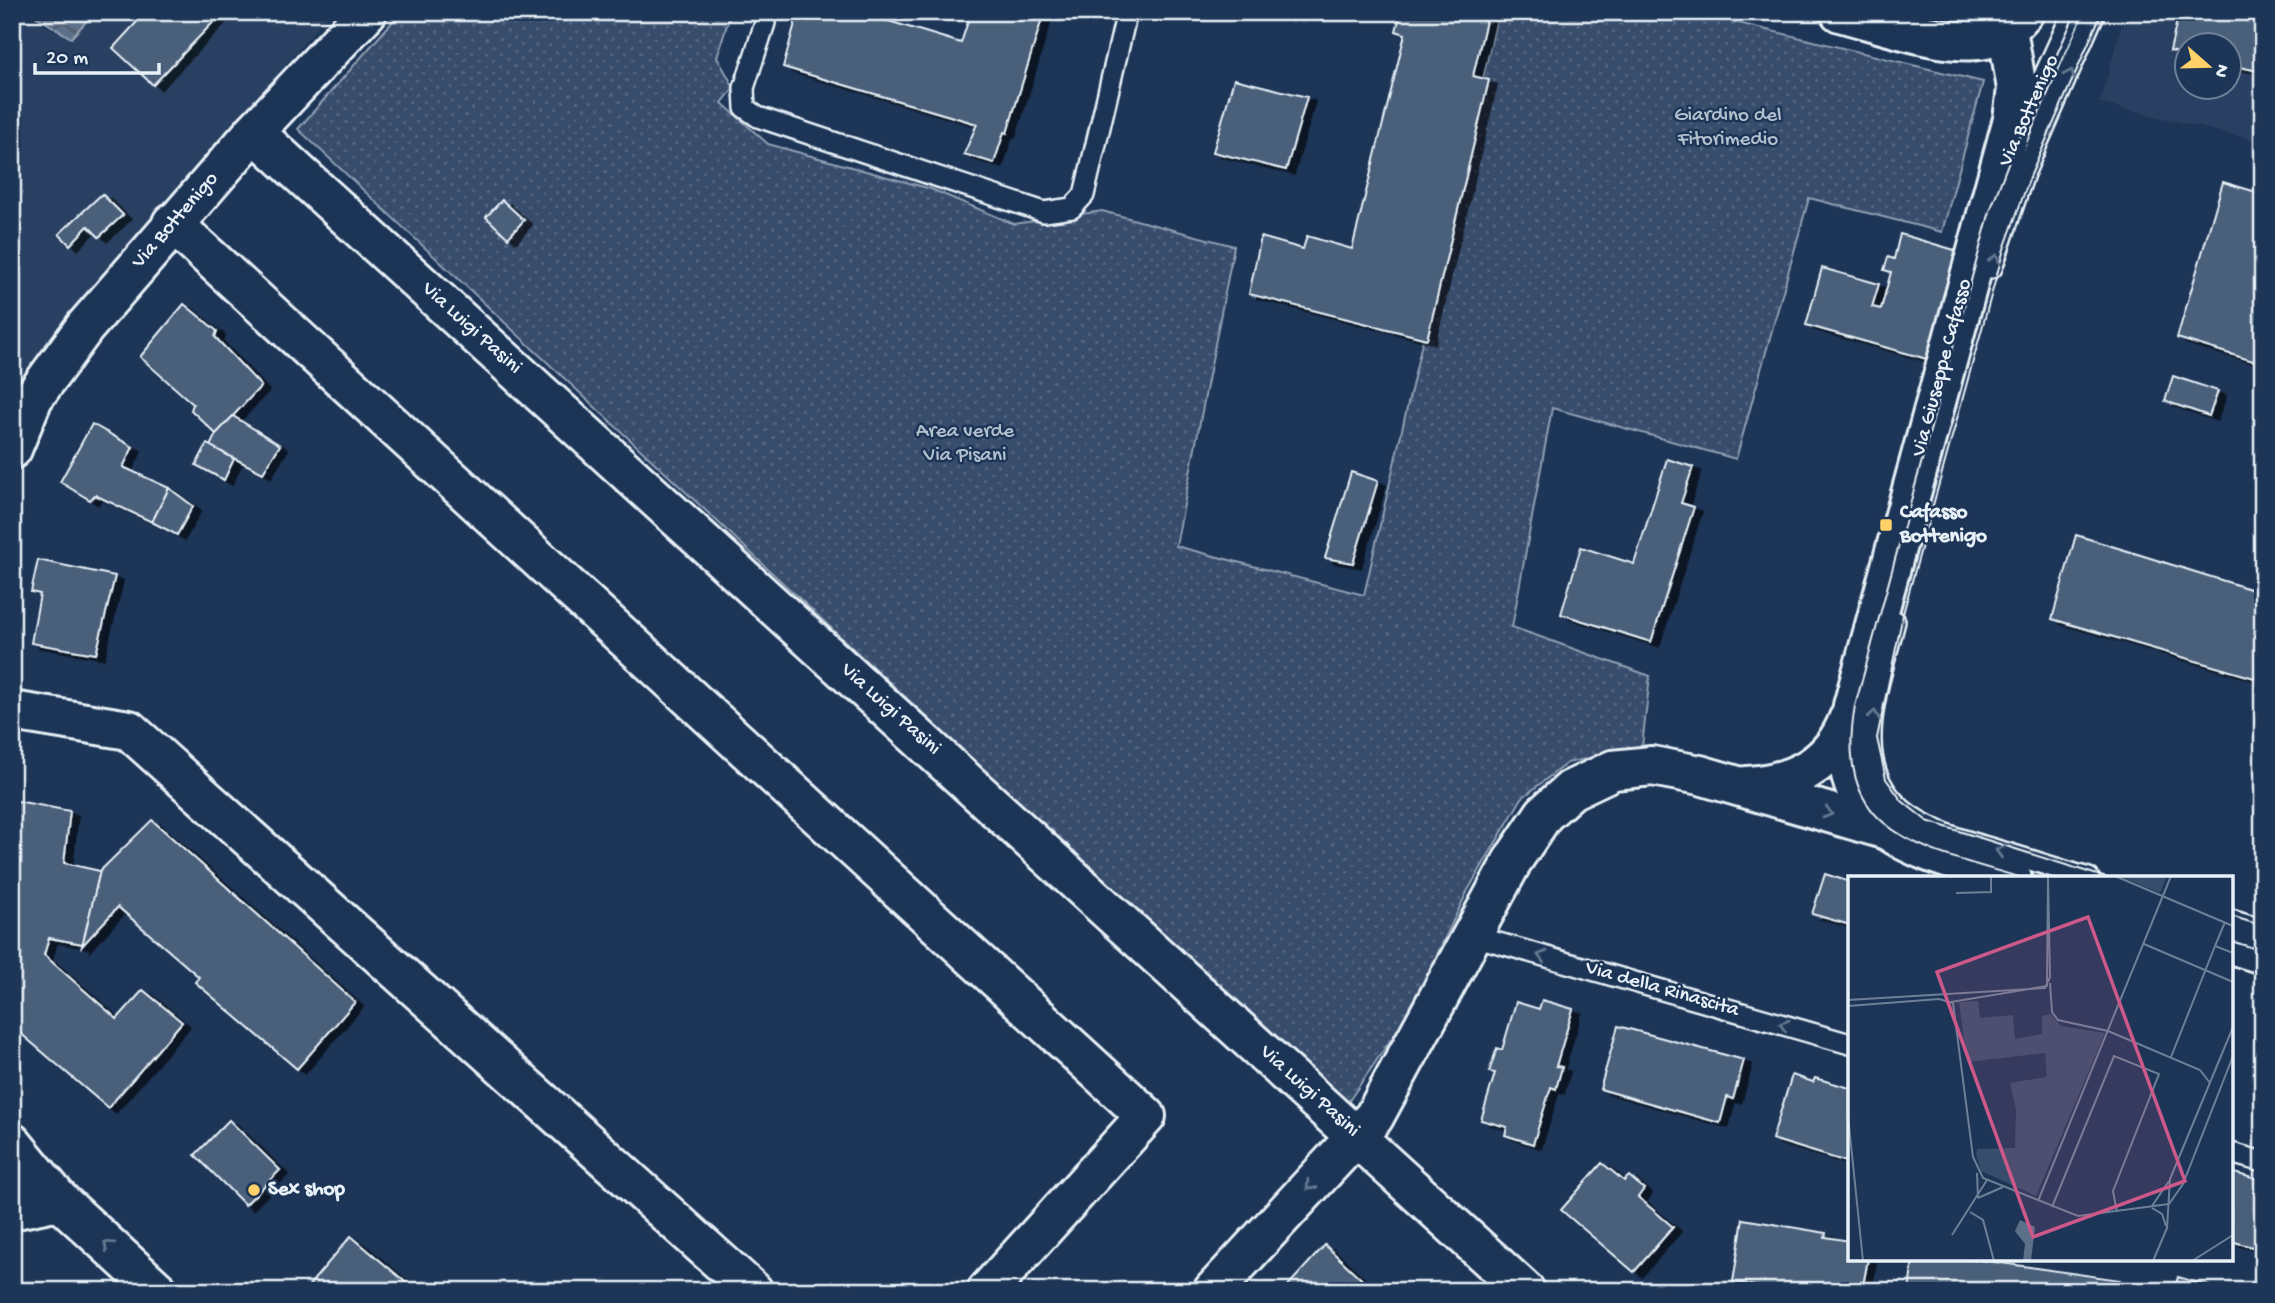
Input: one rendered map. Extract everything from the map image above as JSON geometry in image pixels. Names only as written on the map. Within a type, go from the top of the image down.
[{"type":"street","name":"Via Bottenigo","points":[[12,449],[33,398],[85,327],[172,223],[367,12]]},
{"type":"street","points":[[1840,12],[1961,40],[1989,38],[2016,21]]},
{"type":"street","name":"Via Giuseppe Cafasso","points":[[1853,706],[2016,101],[2016,21]]},
{"type":"street","name":"Via Luigi Pasini","points":[[254,132],[1525,1291]]},
{"type":"street","points":[[172,223],[1146,1116],[987,1291]]},
{"type":"street","points":[[1739,787],[1786,779],[1814,767],[1839,741],[1853,706]]},
{"type":"street","points":[[1853,706],[1847,742],[1850,774],[1861,800],[1884,829]]},
{"type":"street","points":[[12,711],[129,730],[753,1291]]},
{"type":"street","points":[[1213,1291],[1357,1136],[1383,1103],[1528,835],[1556,803],[1588,780],[1613,770],[1652,766],[1739,787],[1884,829],[1918,849],[2006,876]]},
{"type":"street","points":[[2233,945],[2263,954]]},
{"type":"street","points":[[12,1143],[59,1200],[158,1291]]},
{"type":"street","points":[[12,1173],[59,1200]]},
{"type":"street","points":[[12,1210],[59,1200]]},
{"type":"lane","points":[[765,23],[744,88],[745,108],[758,117],[1044,212],[1072,208],[1084,195],[1127,12]]},
{"type":"lane","name":"Via Bottenigo","points":[[1988,210],[2007,157],[2073,12]]},
{"type":"lane","name":"Via Bottenigo","points":[[2042,134],[2095,12]]},
{"type":"lane","name":"Via Giuseppe Cafasso","points":[[2042,134],[1998,247],[1898,608],[1871,738],[1873,765],[1880,782],[1898,806],[1924,827],[2083,876]]},
{"type":"lane","points":[[2233,921],[2263,930]]},
{"type":"lane","name":"Via della Rinascita","points":[[1474,936],[1848,1043]]},
{"type":"lane","points":[[2233,1154],[2263,1162]]},
{"type":"shaded area","points":[[12,12],[61,33],[84,12],[330,12],[12,389]]},
{"type":"shaded area","points":[[2125,12],[2263,12],[2263,142],[2100,103]]},
{"type":"green space","name":"Area verde Via Pisani","points":[[401,12],[731,12],[717,57],[734,88],[722,103],[768,144],[931,189],[1014,224],[1102,211],[1234,246],[1176,546],[1364,595],[1498,12],[1693,12],[1983,82],[1942,232],[1809,198],[1736,459],[1552,408],[1512,627],[1650,676],[1642,747],[1567,763],[1522,798],[1468,890],[1409,1013],[1344,1108],[298,129]]},
{"type":"water","points":[[29,12],[95,12],[71,38]]},
{"type":"building","points":[[146,12],[223,12],[153,85],[113,48]]},
{"type":"building","points":[[798,12],[859,12],[961,43],[971,12],[1044,12],[1007,133],[1004,132],[994,163],[964,154],[977,124],[783,67]]},
{"type":"building","points":[[1401,12],[1488,12],[1473,76],[1489,80],[1427,339],[1249,294],[1261,237],[1303,249],[1307,236],[1352,249],[1405,34],[1396,31]]},
{"type":"building","points":[[2179,12],[2263,12],[2263,72],[2244,68],[2244,32],[2174,32]]},
{"type":"building","points":[[2174,34],[2174,52],[2170,51]]},
{"type":"building","points":[[1234,79],[1307,97],[1286,170],[1213,152]]},
{"type":"building","points":[[2223,182],[2263,194],[2263,252],[2256,276],[2263,278],[2263,364],[2177,338]]},
{"type":"building","points":[[102,194],[123,215],[99,237],[88,226],[70,245],[59,234]]},
{"type":"building","points":[[502,200],[524,220],[508,238],[486,217]]},
{"type":"building","points":[[1900,234],[1958,251],[1927,359],[1806,325],[1822,268],[1879,284],[1872,307],[1881,309],[1891,272],[1884,270],[1888,257],[1894,259]]},
{"type":"building","points":[[184,304],[217,331],[215,337],[261,386],[216,434],[191,410],[193,404],[140,357]]},
{"type":"building","points":[[2173,376],[2218,391],[2209,416],[2165,401]]},
{"type":"building","points":[[233,416],[280,445],[263,473],[210,446],[216,434]]},
{"type":"building","points":[[92,424],[133,447],[123,467],[169,488],[152,522],[95,495],[90,500],[60,482]]},
{"type":"building","points":[[207,444],[234,459],[224,480],[196,465]]},
{"type":"building","points":[[1667,459],[1693,467],[1681,503],[1694,507],[1651,642],[1561,614],[1581,547],[1634,564]]},
{"type":"building","points":[[1351,472],[1378,481],[1353,563],[1325,558]]},
{"type":"building","points":[[169,488],[193,506],[177,535],[152,522]]},
{"type":"building","points":[[2076,535],[2263,593],[2261,680],[2052,619]]},
{"type":"building","points":[[38,560],[115,576],[96,654],[31,643],[40,594],[31,592]]},
{"type":"building","points":[[12,800],[70,811],[64,863],[100,871],[83,944],[49,938],[44,955],[117,1019],[143,990],[182,1022],[108,1108],[12,1026]]},
{"type":"building","points":[[152,820],[355,1002],[297,1069],[195,982],[199,977],[118,907],[82,946],[100,871]]},
{"type":"building","points":[[1825,874],[1848,881],[1848,924],[1812,914]]},
{"type":"building","points":[[1542,1000],[1573,1009],[1556,1066],[1562,1067],[1556,1089],[1551,1087],[1533,1144],[1505,1135],[1507,1127],[1481,1120],[1495,1073],[1489,1072],[1497,1048],[1502,1050],[1516,1002],[1539,1009]]},
{"type":"building","points":[[1618,1026],[1744,1060],[1733,1099],[1727,1097],[1720,1123],[1600,1089]]},
{"type":"building","points":[[1792,1075],[1813,1082],[1815,1078],[1848,1087],[1848,1162],[1772,1139]]},
{"type":"building","points":[[229,1120],[280,1170],[245,1205],[195,1155]]},
{"type":"building","points":[[1602,1163],[1624,1181],[1629,1176],[1644,1189],[1638,1197],[1673,1227],[1634,1272],[1561,1210]]},
{"type":"building","points":[[2233,1173],[2263,1181],[2263,1250],[2233,1242]]},
{"type":"building","points":[[1743,1219],[1826,1233],[1825,1237],[1848,1241],[1848,1261],[1868,1261],[1862,1291],[1782,1291],[1733,1282]]},
{"type":"building","points":[[351,1236],[416,1291],[305,1290]]},
{"type":"building","points":[[1325,1245],[1374,1291],[1284,1290]]},
{"type":"building","points":[[1913,1261],[1987,1261],[2120,1280],[2119,1291],[1909,1291]]},
{"type":"building","points":[[2178,1277],[2226,1291],[2174,1291]]},
{"type":"tram line","points":[[2015,876],[1950,857],[1919,845],[1892,830],[1871,810],[1857,783],[1851,749],[1855,706],[1990,211],[2010,158],[2076,12]]},
{"type":"tram line","points":[[2101,876],[1927,821],[1902,801],[1886,779],[1877,738],[1904,610],[2004,249],[2030,177],[2102,12]]},
{"type":"tram line","points":[[2233,917],[2263,926]]},
{"type":"tram line","points":[[2233,942],[2263,951]]},
{"type":"place","name":"Cafasso Bottenigo","points":[[1886,525]]},
{"type":"place","name":"Sex shop","points":[[254,1190]]},
{"type":"park label","name":"Giardino del Fitorimedio","points":[[1728,128]]}]
